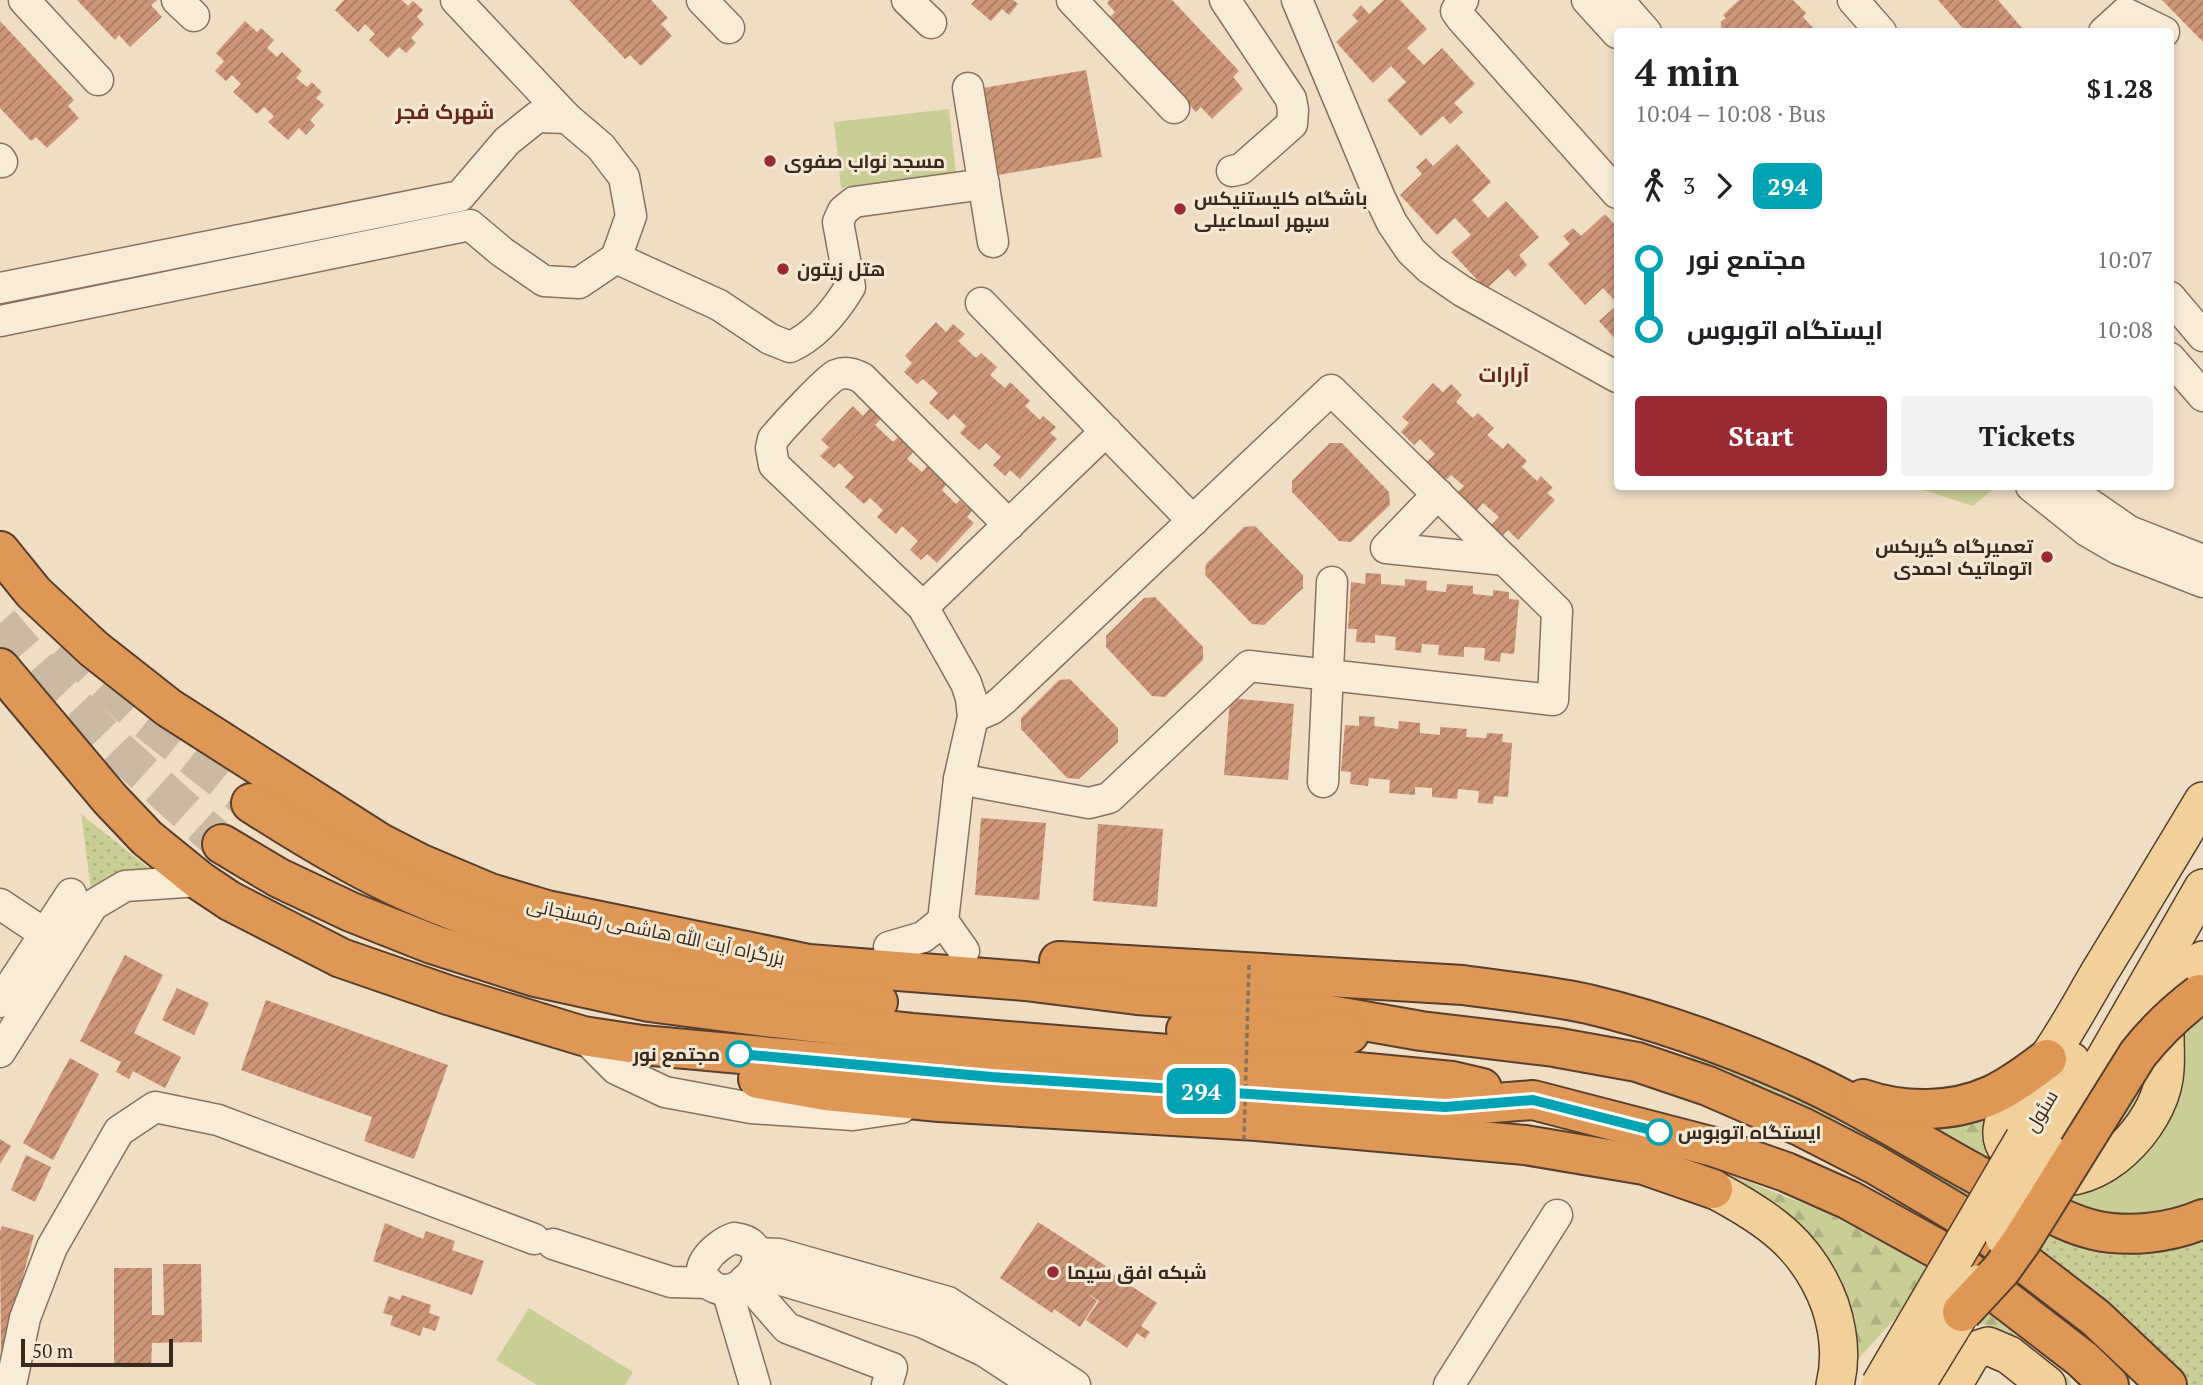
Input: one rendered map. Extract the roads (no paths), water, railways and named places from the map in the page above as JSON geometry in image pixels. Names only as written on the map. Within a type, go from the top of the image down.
[{"type":"highway","name":"بزرگراه آیت الله هاشمی رفسنجانی","points":[[0,551],[34,593],[84,640],[169,708],[380,843],[490,893],[547,911],[808,964],[1025,981],[1137,995],[1273,1004],[1421,1031],[1554,1047],[1637,1062],[1708,1086],[1802,1128],[1874,1164],[1970,1221],[2096,1318],[2167,1385]]},
{"type":"highway","points":[[0,668],[147,838],[200,881],[230,901],[341,958],[448,995],[583,1036],[642,1045],[992,1077],[1445,1107],[1533,1100]]},
{"type":"highway","name":"بزرگراه آیت الله هاشمی رفسنجانی","points":[[251,803],[349,863],[409,893],[559,945],[644,965],[791,991],[1015,1017],[1289,1036],[1421,1031]]},
{"type":"highway","points":[[222,844],[279,878],[327,901],[432,944],[535,977],[649,1002],[912,1033],[1452,1081],[1714,1147],[1787,1172],[1849,1200],[1942,1252],[2109,1385]]},
{"type":"highway","points":[[682,939],[762,938],[889,947],[953,936],[1087,963],[1463,985],[1529,993],[1588,1004],[1716,1044],[1800,1078],[1882,1105],[1933,1109],[1965,1105],[1993,1094],[2047,1059]]},
{"type":"highway","points":[[1294,977],[1520,1011],[1637,1062]]},
{"type":"highway","points":[[1962,1312],[2001,1270],[2021,1242],[2138,1054],[2202,983]]},
{"type":"highway","points":[[642,1045],[746,1077],[826,1091],[939,1102],[1257,1121],[1525,1145],[1644,1165],[1713,1189]]},
{"type":"highway","points":[[1800,1078],[1995,1185],[2064,1219],[2094,1230],[2119,1233],[2169,1230],[2203,1219]]},
{"type":"main road","points":[[2202,983],[2186,971],[2169,997],[2162,1088],[2147,1121],[2111,1161],[2074,1177],[2054,1177],[2039,1173],[2012,1157],[2002,1142],[2002,1129],[2007,1113],[2047,1059],[2203,801]]},
{"type":"main road","name":"سئول","points":[[1916,1385],[1962,1312],[2037,1147],[2203,837]]},
{"type":"main road","name":"سئول","points":[[1881,1385],[2203,888]]},
{"type":"main road","points":[[1713,1189],[1775,1227],[1796,1245],[1814,1268],[1837,1325],[1840,1349],[1835,1385]]},
{"type":"main road","points":[[1862,1385],[1895,1329],[1916,1320],[1934,1324],[1948,1339],[1948,1350],[1931,1385]]},
{"type":"main road","points":[[1952,1385],[1973,1351],[1988,1346],[2008,1355],[2047,1385]]},
{"type":"street","points":[[24,0],[98,80]]},
{"type":"street","points":[[0,321],[470,225],[502,252],[544,281],[579,283],[616,258],[631,216],[624,177],[601,147],[567,118],[456,0]]},
{"type":"street","points":[[702,0],[729,28]]},
{"type":"street","points":[[907,0],[931,23]]},
{"type":"street","points":[[1072,0],[1174,108]]},
{"type":"street","points":[[1225,0],[1292,99],[1293,110],[1292,124],[1241,169],[1232,171]]},
{"type":"street","points":[[1297,0],[1380,198],[1392,223],[1411,251],[1430,269],[1462,291],[1614,375]]},
{"type":"street","points":[[1463,0],[1456,10],[1461,18],[1614,190]]},
{"type":"street","points":[[1587,0],[1629,15]]},
{"type":"street","points":[[1853,0],[1878,28]]},
{"type":"street","points":[[2108,28],[2125,12],[2156,28]]},
{"type":"street","points":[[968,88],[993,242]]},
{"type":"street","points":[[0,288],[460,196],[507,141],[537,117],[567,118]]},
{"type":"street","points":[[616,258],[719,305],[770,340],[790,347],[804,341],[837,306],[850,287],[838,222],[843,211],[854,202],[985,184]]},
{"type":"street","points":[[2174,302],[2203,336]]},
{"type":"street","points":[[981,303],[1194,521]]},
{"type":"street","points":[[2174,363],[2203,396]]},
{"type":"street","points":[[953,936],[958,779],[973,717],[966,684],[923,607],[775,465],[771,448],[777,434],[832,378],[846,373],[862,378],[1009,525]]},
{"type":"street","points":[[958,779],[1089,803],[1109,798],[1250,666],[1553,700],[1557,611],[1331,390],[1003,700],[982,715],[973,717]]},
{"type":"street","points":[[923,607],[1106,431]]},
{"type":"street","points":[[2036,490],[2087,531],[2118,549],[2203,582]]},
{"type":"street","points":[[2070,490],[2129,531],[2203,560]]},
{"type":"street","points":[[1437,494],[1386,548],[1505,561]]},
{"type":"street","points":[[1323,782],[1332,582]]},
{"type":"street","points":[[0,1002],[93,905],[125,886],[200,881]]},
{"type":"street","points":[[0,1052],[56,941],[71,894]]},
{"type":"street","points":[[0,904],[56,941]]},
{"type":"street","points":[[583,1036],[616,1069],[665,1092],[751,1108],[853,1115],[939,1102]]},
{"type":"street","points":[[11,1385],[25,1318],[52,1247],[119,1131],[155,1107],[218,1120],[543,1241],[671,1282],[738,1276],[779,1254],[948,1302],[1029,1377],[1075,1385]]},
{"type":"street","points":[[1449,1385],[1557,1215]]},
{"type":"street","points":[[738,1276],[755,1385]]},
{"type":"street","points":[[738,1276],[787,1328],[892,1368],[887,1385]]},
{"type":"tunnel","points":[[0,623],[46,676],[117,749],[222,844]]},
{"type":"tunnel","points":[[64,643],[134,711],[251,803]]},
{"type":"place","name":"مسجد نواب صفوی","points":[[770,161]]},
{"type":"place","name":"باشگاه کلیستنیکس سپهر اسماعیلی","points":[[1180,209]]},
{"type":"place","name":"هتل زیتون","points":[[783,269]]},
{"type":"place","name":"تعمیرگاه گیربکس اتوماتیک احمدی","points":[[2047,557]]},
{"type":"place","name":"مجتمع نور","points":[[739,1054]]},
{"type":"place","name":"ایستگاه اتوبوس","points":[[1659,1132]]},
{"type":"place","name":"شبکه افق سیما","points":[[1053,1272]]},
{"type":"district","name":"شهرک فجر","points":[[445,112]]},
{"type":"district","name":"آرارات","points":[[1504,375]]}]
